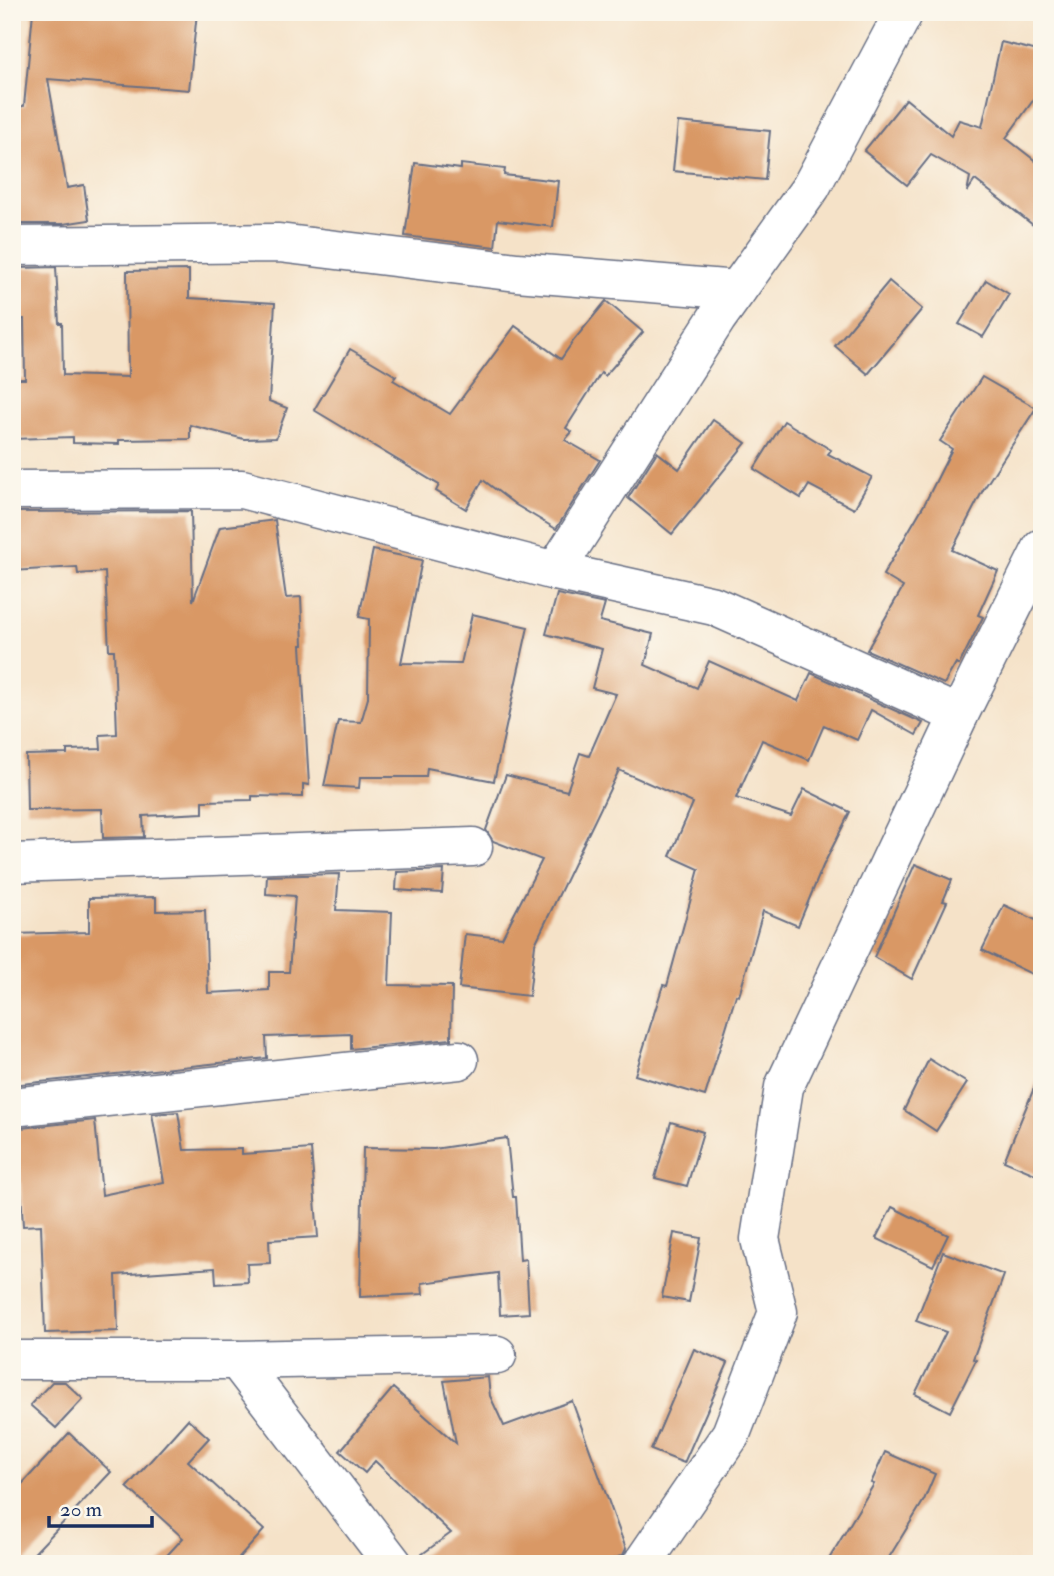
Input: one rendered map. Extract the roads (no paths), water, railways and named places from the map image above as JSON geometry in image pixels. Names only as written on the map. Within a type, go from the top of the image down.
[{"type":"street","points":[[555,571],[737,290],[811,187],[904,12]]},
{"type":"street","points":[[12,246],[279,243],[517,272],[737,290]]},
{"type":"street","points":[[12,490],[242,489],[555,571],[714,606],[959,715]]},
{"type":"street","points":[[642,1564],[731,1433],[778,1312],[760,1239],[784,1087],[959,715],[1042,548]]},
{"type":"street","points":[[12,863],[474,847]]},
{"type":"street","points":[[12,1107],[459,1059]]},
{"type":"street","points":[[12,1360],[237,1360],[496,1355]]},
{"type":"street","points":[[237,1360],[393,1564]]}]
